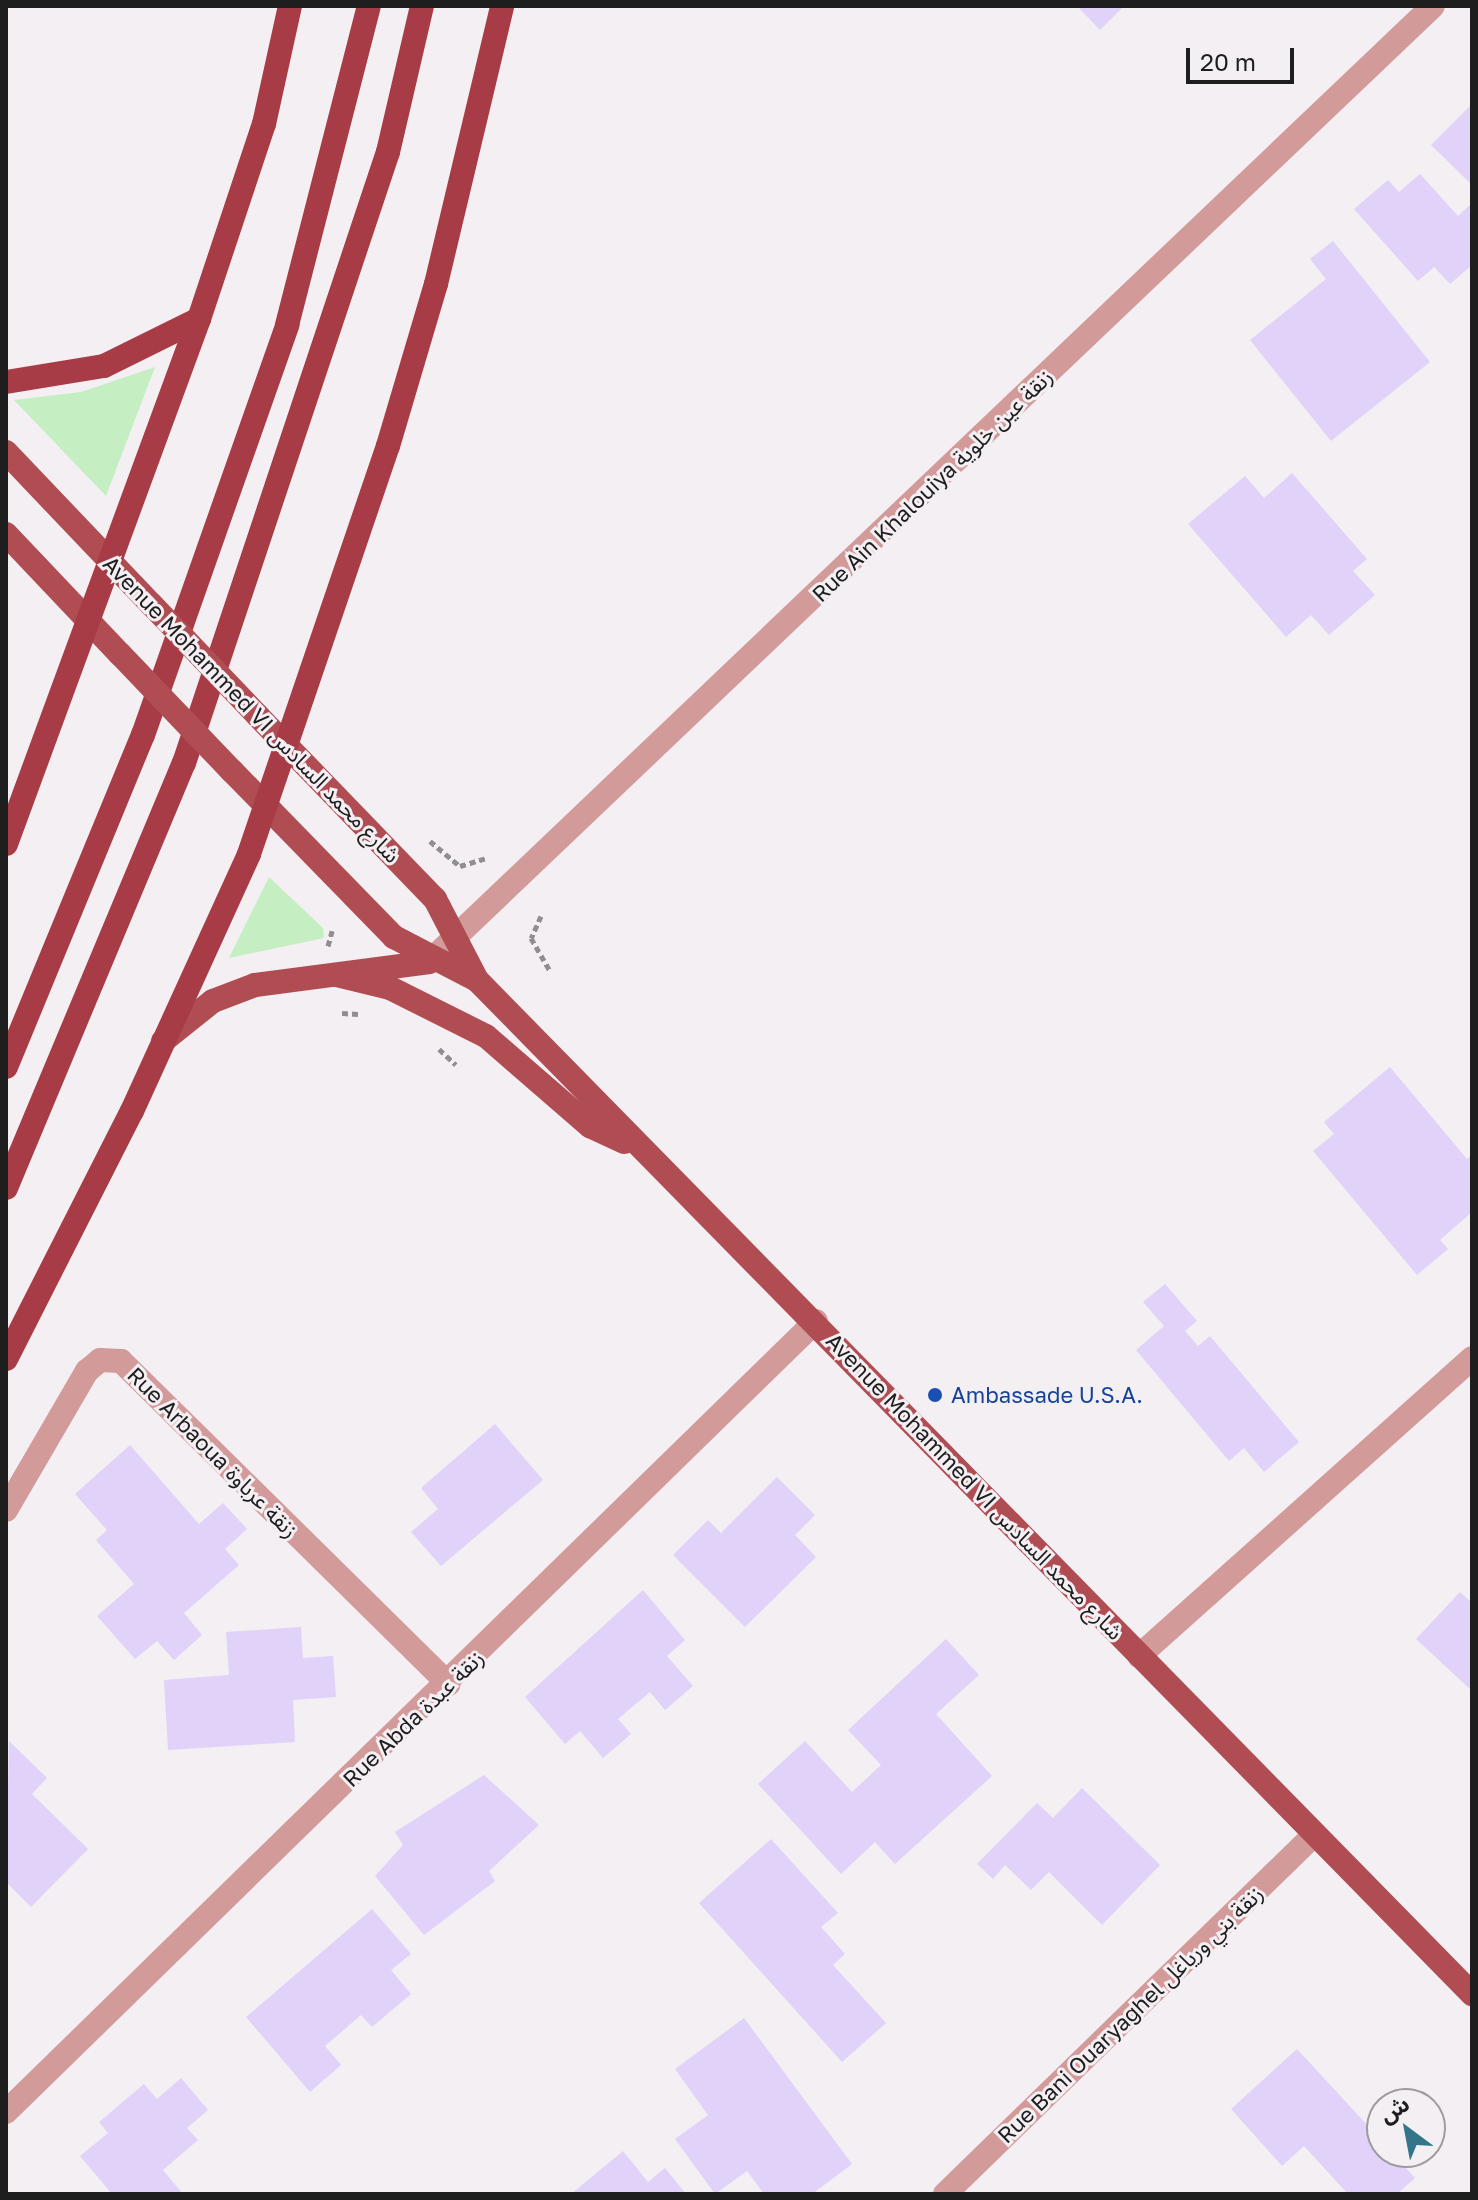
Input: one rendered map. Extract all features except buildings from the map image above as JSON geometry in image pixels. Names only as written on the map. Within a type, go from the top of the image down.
[{"type":"highway","points":[[6,844],[113,564],[199,319],[264,124],[290,6]]},
{"type":"highway","points":[[6,1067],[143,735],[287,325],[369,6]]},
{"type":"highway","points":[[6,1188],[184,763],[388,152],[422,6]]},
{"type":"highway","points":[[6,1359],[162,1042],[266,807],[288,747],[432,299],[502,6]]},
{"type":"highway","points":[[6,382],[104,366],[199,319]]},
{"type":"main road","name":"Avenue Mohammed VI شارع محمد السادس","points":[[6,452],[420,883],[458,935],[477,980],[634,1144],[816,1321],[1139,1656],[1472,1994]]},
{"type":"main road","name":"Avenue Mohammed VI شارع محمد السادس","points":[[6,534],[377,923],[429,962],[477,980]]},
{"type":"main road","points":[[162,1042],[233,992],[429,962]]},
{"type":"main road","points":[[337,975],[390,988],[462,1022],[590,1126],[634,1144]]},
{"type":"street","name":"Rue Ain Khalouiya زنقة عين خلوية","points":[[429,962],[1433,6]]},
{"type":"street","name":"Rue Abda زنقة عبدة","points":[[6,2112],[448,1684],[816,1321]]},
{"type":"street","points":[[1139,1656],[1472,1358]]},
{"type":"street","name":"Rue Arbaoua زنقة عرباوة","points":[[6,1510],[87,1371],[100,1360],[121,1361],[448,1684]]},
{"type":"street","name":"Rue Bani Ouaryaghel زنقة بني ورياغل","points":[[945,2194],[1315,1834]]},
{"type":"path","points":[[430,841],[460,866],[486,858]]},
{"type":"path","points":[[541,916],[533,950],[551,972]]},
{"type":"path","points":[[320,949],[332,931]]},
{"type":"green space","points":[[155,367],[106,496],[14,400],[81,392]]},
{"type":"green space","points":[[269,877],[323,928],[324,938],[229,958]]},
{"type":"place","name":"Ambassade U.S.A.","points":[[935,1395]]}]
